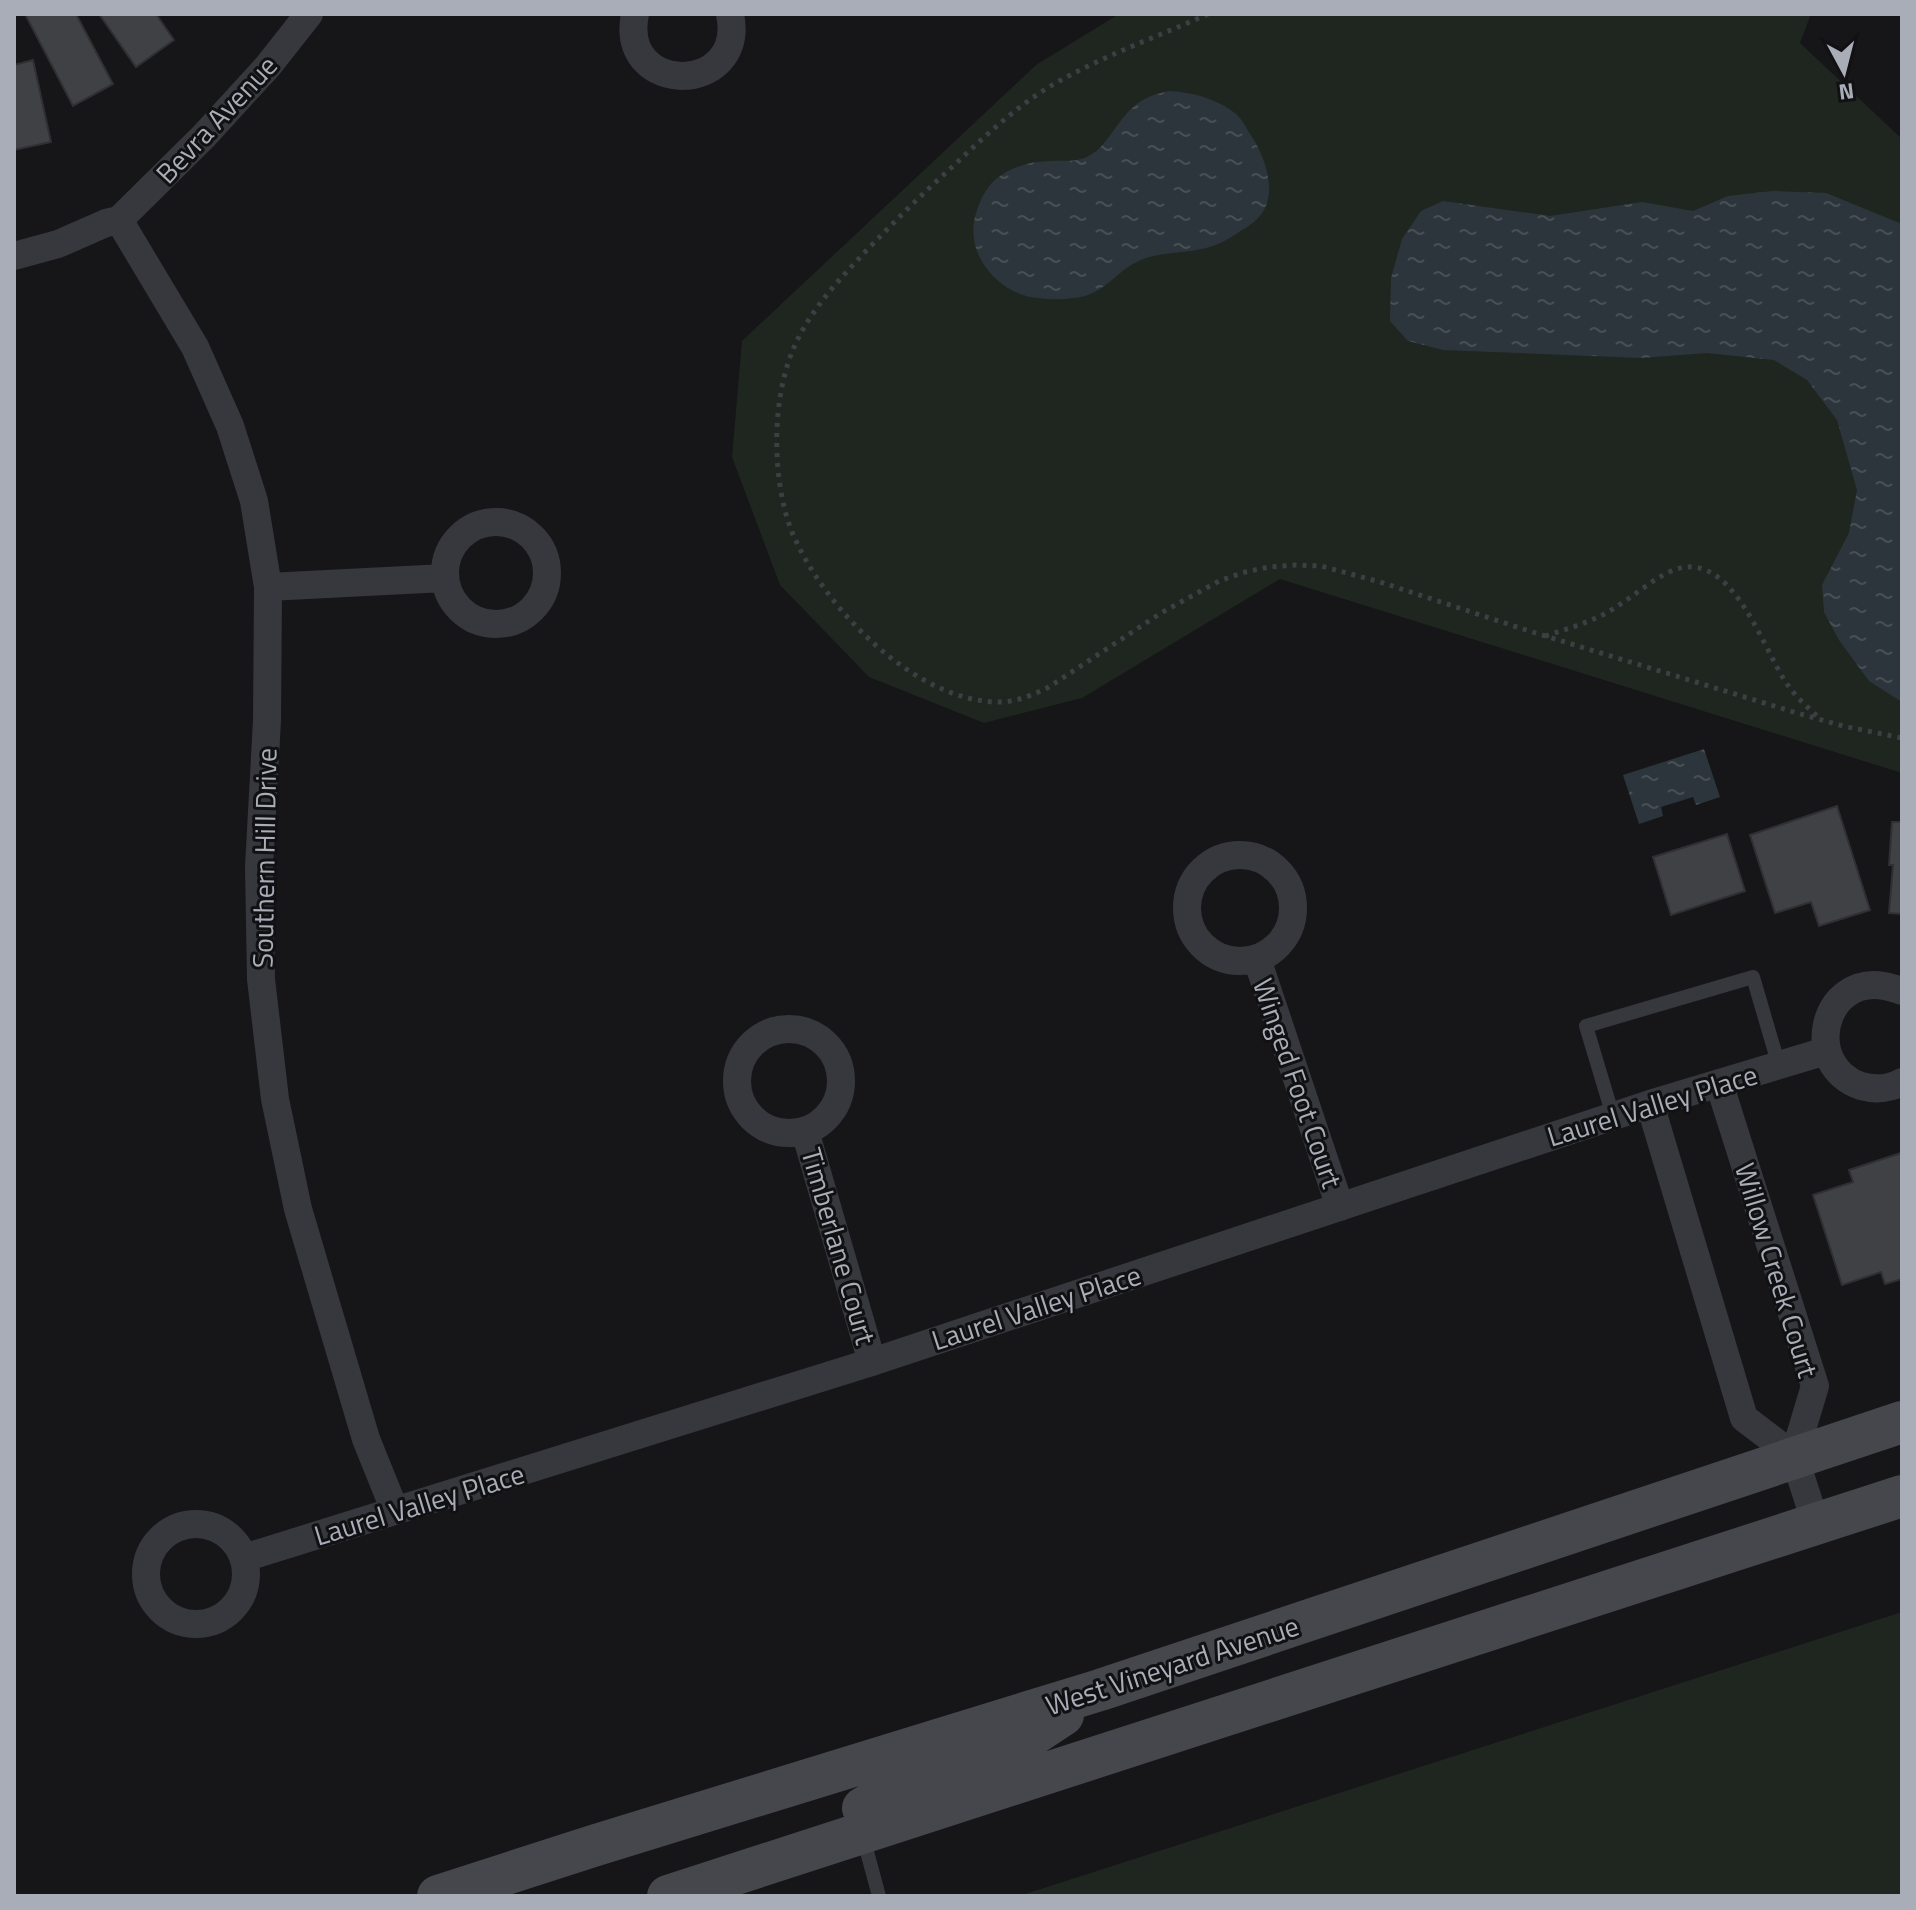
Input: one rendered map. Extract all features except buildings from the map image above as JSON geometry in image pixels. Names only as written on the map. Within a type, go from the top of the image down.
[{"type":"main road","name":"West Vineyard Avenue","points":[[438,1896],[1100,1690],[1902,1422]]},
{"type":"main road","points":[[668,1896],[1902,1496]]},
{"type":"main road","points":[[862,1833],[855,1812],[884,1796],[1010,1750],[1100,1690]]},
{"type":"street","name":"Bevra Avenue","points":[[119,220],[204,136],[309,14]]},
{"type":"street","points":[[635,14],[633,27],[636,46],[646,62],[663,74],[682,78],[701,74],[718,64],[729,47],[733,28],[730,14]]},
{"type":"street","points":[[14,256],[58,244],[119,220]]},
{"type":"street","name":"Southern Hill Drive","points":[[119,220],[195,347],[230,426],[254,501],[268,587],[267,720],[259,881],[261,979],[275,1099],[302,1225],[366,1439],[395,1511]]},
{"type":"street","points":[[268,587],[445,578]]},
{"type":"street","name":"Winged Foot Court","points":[[1257,959],[1340,1207]]},
{"type":"street","points":[[1902,991],[1882,985],[1862,987],[1844,996],[1831,1012],[1825,1031],[1826,1051],[1836,1070],[1852,1082],[1871,1089],[1892,1087],[1902,1082]]},
{"type":"street","name":"Laurel Valley Place","points":[[244,1558],[872,1362],[1613,1116],[1826,1051]]},
{"type":"street","name":"Willow Creek Court","points":[[1719,1083],[1815,1386],[1794,1456]]},
{"type":"street","points":[[1650,1104],[1744,1418],[1794,1456],[1816,1524]]},
{"type":"street","name":"Timberlane Court","points":[[805,1131],[872,1362]]},
{"type":"lane","points":[[1613,1116],[1586,1026],[1753,977],[1779,1066]]},
{"type":"lane","points":[[862,1833],[879,1896]]},
{"type":"path","points":[[1208,14],[1103,58],[1048,88],[1006,118],[911,205],[829,291],[810,317],[795,344],[779,403],[779,473],[792,532],[826,590],[850,619],[876,645],[928,683],[954,694],[1005,702],[1049,687],[1161,613],[1219,581],[1269,567],[1321,566],[1343,570],[1545,636],[1822,720],[1902,738]]},
{"type":"path","points":[[1545,636],[1606,613],[1671,571],[1695,567],[1707,569],[1733,592],[1785,681],[1822,720]]},
{"type":"shaded area","points":[[1119,14],[1811,14],[1800,43],[1902,139],[1902,773],[1280,579],[1082,698],[984,723],[869,677],[780,585],[732,457],[742,341],[1036,65]]},
{"type":"shaded area","points":[[1902,1612],[1902,1896],[1019,1896]]},
{"type":"water","points":[[1169,91],[1213,100],[1242,121],[1260,152],[1269,184],[1267,204],[1257,219],[1215,245],[1141,260],[1085,296],[1058,299],[1031,297],[1006,287],[995,278],[979,256],[973,230],[979,204],[991,184],[1003,174],[1026,164],[1087,157],[1101,146],[1133,107],[1148,97]]},
{"type":"water","points":[[1773,191],[1826,193],[1902,224],[1902,701],[1869,681],[1839,640],[1824,612],[1822,585],[1849,533],[1857,490],[1837,420],[1807,380],[1774,360],[1707,353],[1641,358],[1443,350],[1408,341],[1390,321],[1391,278],[1402,239],[1421,211],[1443,201],[1550,216],[1642,202],[1693,211],[1728,196]]},
{"type":"water","points":[[1704,749],[1720,797],[1696,805],[1693,797],[1661,807],[1663,816],[1639,824],[1623,775]]}]
